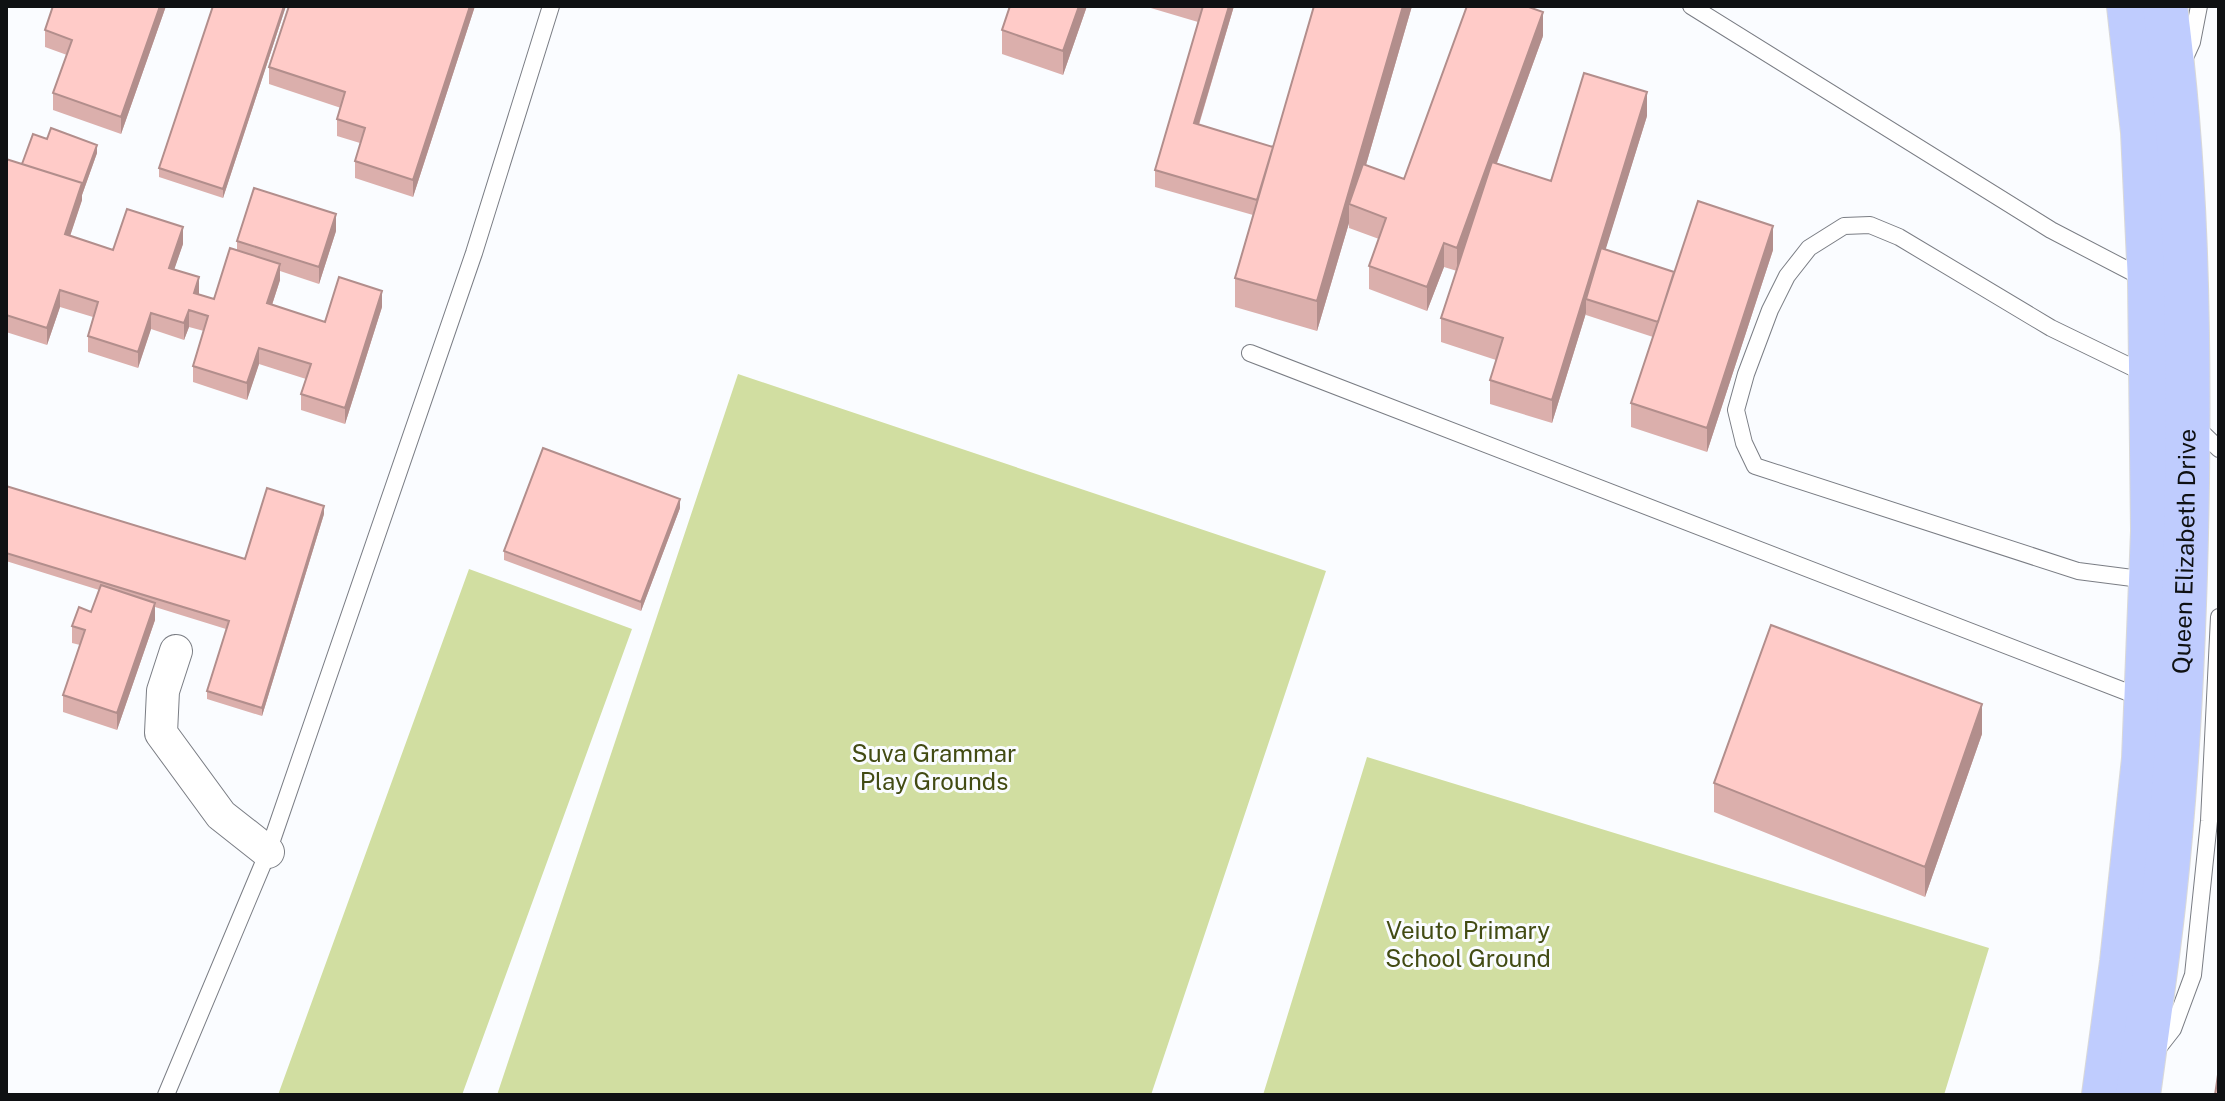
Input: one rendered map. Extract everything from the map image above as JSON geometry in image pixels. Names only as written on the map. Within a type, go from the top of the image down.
[{"type":"main road","name":"Queen Elizabeth Drive","points":[[2129,6],[2143,132],[2151,376],[2179,732],[2164,899],[2140,1082]]},
{"type":"main road","name":"Queen Elizabeth Drive","points":[[2104,1095],[2129,900],[2147,700],[2168,580],[2204,434],[2185,233],[2175,81],[2165,6]]},
{"type":"street","points":[[176,651],[163,691],[161,733],[221,815],[268,852]]},
{"type":"lane","points":[[166,1095],[268,852],[474,253],[551,6]]},
{"type":"lane","points":[[1691,6],[2051,230],[2150,282]]},
{"type":"lane","points":[[2175,81],[2192,42],[2199,6]]},
{"type":"lane","points":[[2151,376],[2051,328],[1899,237],[1870,225],[1844,226],[1809,248],[1787,276],[1770,310],[1736,410],[1744,443],[1755,466],[2078,571],[2168,580]]},
{"type":"lane","points":[[1250,353],[2147,700]]},
{"type":"lane","points":[[2140,1082],[2173,1029],[2193,975],[2209,821],[2219,617]]},
{"type":"green space","name":"Suva Grammar Play Grounds","points":[[738,374],[1326,571],[1151,1095],[497,1095]]},
{"type":"green space","points":[[469,569],[632,629],[462,1095],[278,1095]]},
{"type":"green space","name":"Veiuto Primary School Ground","points":[[1367,757],[1989,948],[1944,1095],[1263,1095]]},
{"type":"building","points":[[53,6],[160,6],[121,117],[53,93],[72,40],[45,30]]},
{"type":"building","points":[[213,6],[284,6],[223,189],[159,168]]},
{"type":"building","points":[[289,6],[470,6],[413,180],[355,161],[365,128],[337,119],[345,92],[269,67]]},
{"type":"building","points":[[1010,6],[1079,6],[1063,51],[1002,30]]},
{"type":"building","points":[[1203,6],[1229,6],[1194,123],[1273,147],[1257,200],[1155,170]]},
{"type":"building","points":[[1314,6],[1403,6],[1317,301],[1235,278]]},
{"type":"building","points":[[1467,6],[1526,6],[1543,12],[1457,248],[1444,243],[1427,287],[1369,266],[1386,218],[1349,204],[1363,164],[1404,179]]},
{"type":"building","points":[[1584,73],[1647,92],[1552,400],[1490,380],[1503,338],[1441,318],[1492,162],[1551,181]]},
{"type":"building","points":[[51,128],[97,145],[82,186],[82,183],[22,164],[33,134],[47,139]]},
{"type":"building","points":[[6,159],[82,183],[65,234],[113,250],[127,209],[183,227],[169,268],[199,277],[194,293],[214,299],[230,248],[280,264],[267,303],[325,322],[339,277],[382,291],[345,408],[301,394],[311,364],[259,348],[247,383],[193,366],[208,316],[189,310],[184,323],[151,313],[138,352],[88,336],[98,302],[60,290],[47,328],[6,315]]},
{"type":"building","points":[[254,188],[336,214],[319,267],[237,241]]},
{"type":"building","points":[[1698,201],[1773,226],[1707,428],[1631,403]]},
{"type":"building","points":[[1601,248],[1674,272],[1658,322],[1586,299]]},
{"type":"building","points":[[543,448],[680,499],[641,602],[504,551]]},
{"type":"building","points":[[6,486],[245,559],[267,488],[324,506],[262,708],[207,691],[229,621],[6,553]]},
{"type":"building","points":[[101,585],[155,603],[117,713],[63,695],[85,630],[72,626],[79,607],[91,612]]},
{"type":"building","points":[[1771,625],[1982,704],[1925,867],[1714,783]]},
{"type":"building","points":[[2219,1068],[2219,1095],[2215,1095]]}]
